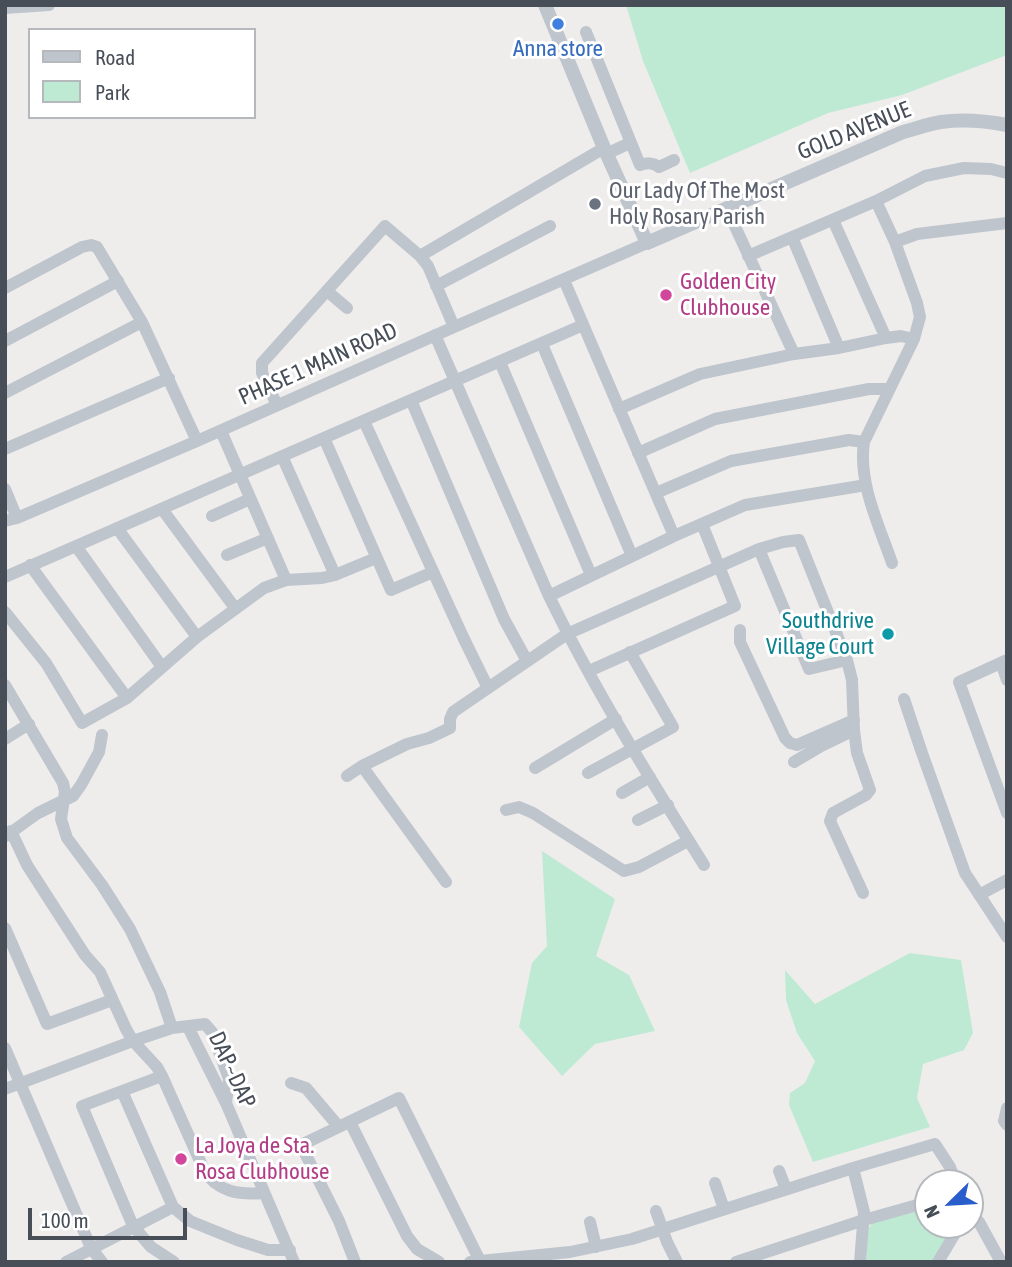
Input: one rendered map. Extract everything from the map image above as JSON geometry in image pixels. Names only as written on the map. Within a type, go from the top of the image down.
[{"type":"street","points":[[10,7],[48,5]]},
{"type":"street","points":[[545,5],[605,151],[647,243]]},
{"type":"street","points":[[586,32],[640,165],[649,163],[659,167],[674,160]]},
{"type":"street","name":"GOLD AVENUE","points":[[647,243],[903,132],[940,122],[964,120],[1007,125]]},
{"type":"street","points":[[420,256],[605,151],[631,142]]},
{"type":"street","points":[[748,256],[834,220],[925,176],[964,168],[1007,173]]},
{"type":"street","points":[[876,201],[895,242],[920,317],[914,340],[864,442],[866,485],[892,563]]},
{"type":"street","points":[[727,209],[794,354]]},
{"type":"street","points":[[834,220],[886,338]]},
{"type":"street","points":[[895,242],[917,234],[1007,223]]},
{"type":"street","points":[[277,405],[262,373],[262,363],[385,226],[420,256],[428,267],[454,327]]},
{"type":"street","points":[[436,286],[550,226]]},
{"type":"street","points":[[792,237],[839,348]]},
{"type":"street","name":"PHASE 1 MAIN ROAD","points":[[11,519],[221,431],[647,243]]},
{"type":"street","points":[[5,288],[82,247],[97,247],[142,322],[197,441]]},
{"type":"street","points":[[564,280],[674,536]]},
{"type":"street","points":[[5,341],[118,281]]},
{"type":"street","points":[[327,291],[347,307]]},
{"type":"street","points":[[5,393],[142,322]]},
{"type":"street","points":[[5,577],[583,325]]},
{"type":"street","points":[[435,335],[567,634],[704,865]]},
{"type":"street","points":[[620,409],[701,374],[886,338],[901,336],[914,340]]},
{"type":"street","points":[[542,344],[632,556]]},
{"type":"street","points":[[500,362],[591,575]]},
{"type":"street","points":[[5,449],[169,378]]},
{"type":"street","points":[[638,453],[715,419],[869,389],[889,389]]},
{"type":"street","points":[[411,400],[504,620],[527,661]]},
{"type":"street","points":[[364,421],[488,688]]},
{"type":"street","points":[[221,431],[286,580]]},
{"type":"street","points":[[324,438],[391,590],[433,572]]},
{"type":"street","points":[[656,493],[731,461],[849,440],[864,442]]},
{"type":"street","points":[[282,456],[335,575]]},
{"type":"street","points":[[549,596],[745,505],[866,485]]},
{"type":"street","points":[[5,489],[11,519]]},
{"type":"street","points":[[212,516],[250,499]]},
{"type":"street","points":[[162,509],[235,608]]},
{"type":"street","points":[[589,671],[735,606],[702,524]]},
{"type":"street","points":[[117,528],[197,637]]},
{"type":"street","points":[[227,555],[268,538]]},
{"type":"street","points":[[347,776],[407,744],[450,728],[453,712],[567,634],[758,549],[799,540],[847,660],[852,680],[858,753],[870,790],[866,795],[833,813],[830,821],[863,892]]},
{"type":"street","points":[[76,546],[162,667]]},
{"type":"street","points":[[758,549],[809,669],[847,660]]},
{"type":"street","points":[[5,612],[46,663],[82,723],[127,698],[197,637],[264,588],[286,580],[335,575],[376,558]]},
{"type":"street","points":[[30,565],[127,698]]},
{"type":"street","points":[[740,630],[740,642],[785,738],[790,743],[797,745],[854,725]]},
{"type":"street","points":[[588,773],[673,727],[630,652]]},
{"type":"street","points":[[1007,680],[1004,662],[959,682],[1007,813]]},
{"type":"street","points":[[5,685],[63,783],[65,792],[61,819],[67,838],[130,929],[160,992],[172,1028]]},
{"type":"street","points":[[904,699],[965,873],[1007,937]]},
{"type":"street","points":[[535,768],[616,719]]},
{"type":"street","points":[[5,739],[29,724]]},
{"type":"street","points":[[794,762],[854,725]]},
{"type":"street","points":[[102,735],[99,752],[73,796],[38,813],[8,833],[79,958],[100,972],[125,1029],[157,1067],[211,1181],[244,1194],[263,1193]]},
{"type":"street","points":[[362,766],[446,882]]},
{"type":"street","points":[[622,793],[650,777]]},
{"type":"street","points":[[638,820],[667,805]]},
{"type":"street","points":[[506,810],[519,807],[533,813],[624,871],[639,867],[688,841]]},
{"type":"street","points":[[979,895],[1007,880]]},
{"type":"street","points":[[5,928],[47,1024],[112,1000]]},
{"type":"street","points":[[188,1027],[205,1024],[212,1032],[229,1079],[226,1103]]},
{"type":"street","name":"DAP~DAP","points":[[5,1090],[133,1041],[172,1028],[188,1027],[226,1103],[292,1256]]},
{"type":"street","points":[[5,1048],[91,1248],[102,1262]]},
{"type":"street","points":[[162,1076],[82,1106],[133,1226],[151,1247],[174,1262]]},
{"type":"street","points":[[291,1083],[306,1088],[345,1124],[407,1236],[417,1249],[439,1262]]},
{"type":"street","points":[[122,1091],[173,1207],[190,1221],[237,1240],[292,1256]]},
{"type":"street","points":[[355,1262],[339,1221],[301,1145],[399,1098],[475,1261],[596,1247],[935,1144],[951,1169]]},
{"type":"street","points":[[1007,1108],[1004,1121],[1007,1125]]},
{"type":"street","points":[[853,1168],[864,1206],[860,1262]]},
{"type":"street","points":[[779,1171],[786,1189]]},
{"type":"street","points":[[715,1183],[724,1209]]},
{"type":"street","points":[[736,1262],[914,1206]]},
{"type":"street","points":[[66,1262],[173,1207]]},
{"type":"street","points":[[656,1211],[677,1262]]},
{"type":"street","points":[[590,1222],[596,1247]]},
{"type":"street","points":[[984,1231],[1001,1262]]},
{"type":"street","points":[[938,1262],[952,1239]]},
{"type":"green space","points":[[626,5],[1007,5],[1007,55],[902,95],[828,113],[690,173],[643,61]]},
{"type":"green space","points":[[542,851],[615,899],[596,956],[629,975],[655,1031],[595,1044],[562,1076],[519,1027],[532,963],[547,946]]},
{"type":"green space","points":[[910,953],[961,960],[973,1033],[964,1050],[923,1064],[917,1098],[930,1127],[813,1162],[789,1105],[790,1093],[805,1083],[815,1061],[797,1033],[786,1000],[785,970],[815,1004]]},
{"type":"green space","points":[[914,1212],[914,1239],[947,1239],[933,1262],[866,1262],[868,1229],[872,1223]]},
{"type":"place","name":"Anna store","points":[[558,24]]},
{"type":"place","name":"Our Lady Of The Most Holy Rosary Parish","points":[[595,204]]},
{"type":"place","name":"Golden City Clubhouse","points":[[666,295]]},
{"type":"place","name":"Southdrive Village Court","points":[[888,634]]},
{"type":"place","name":"La Joya de Sta. Rosa Clubhouse","points":[[181,1159]]}]
